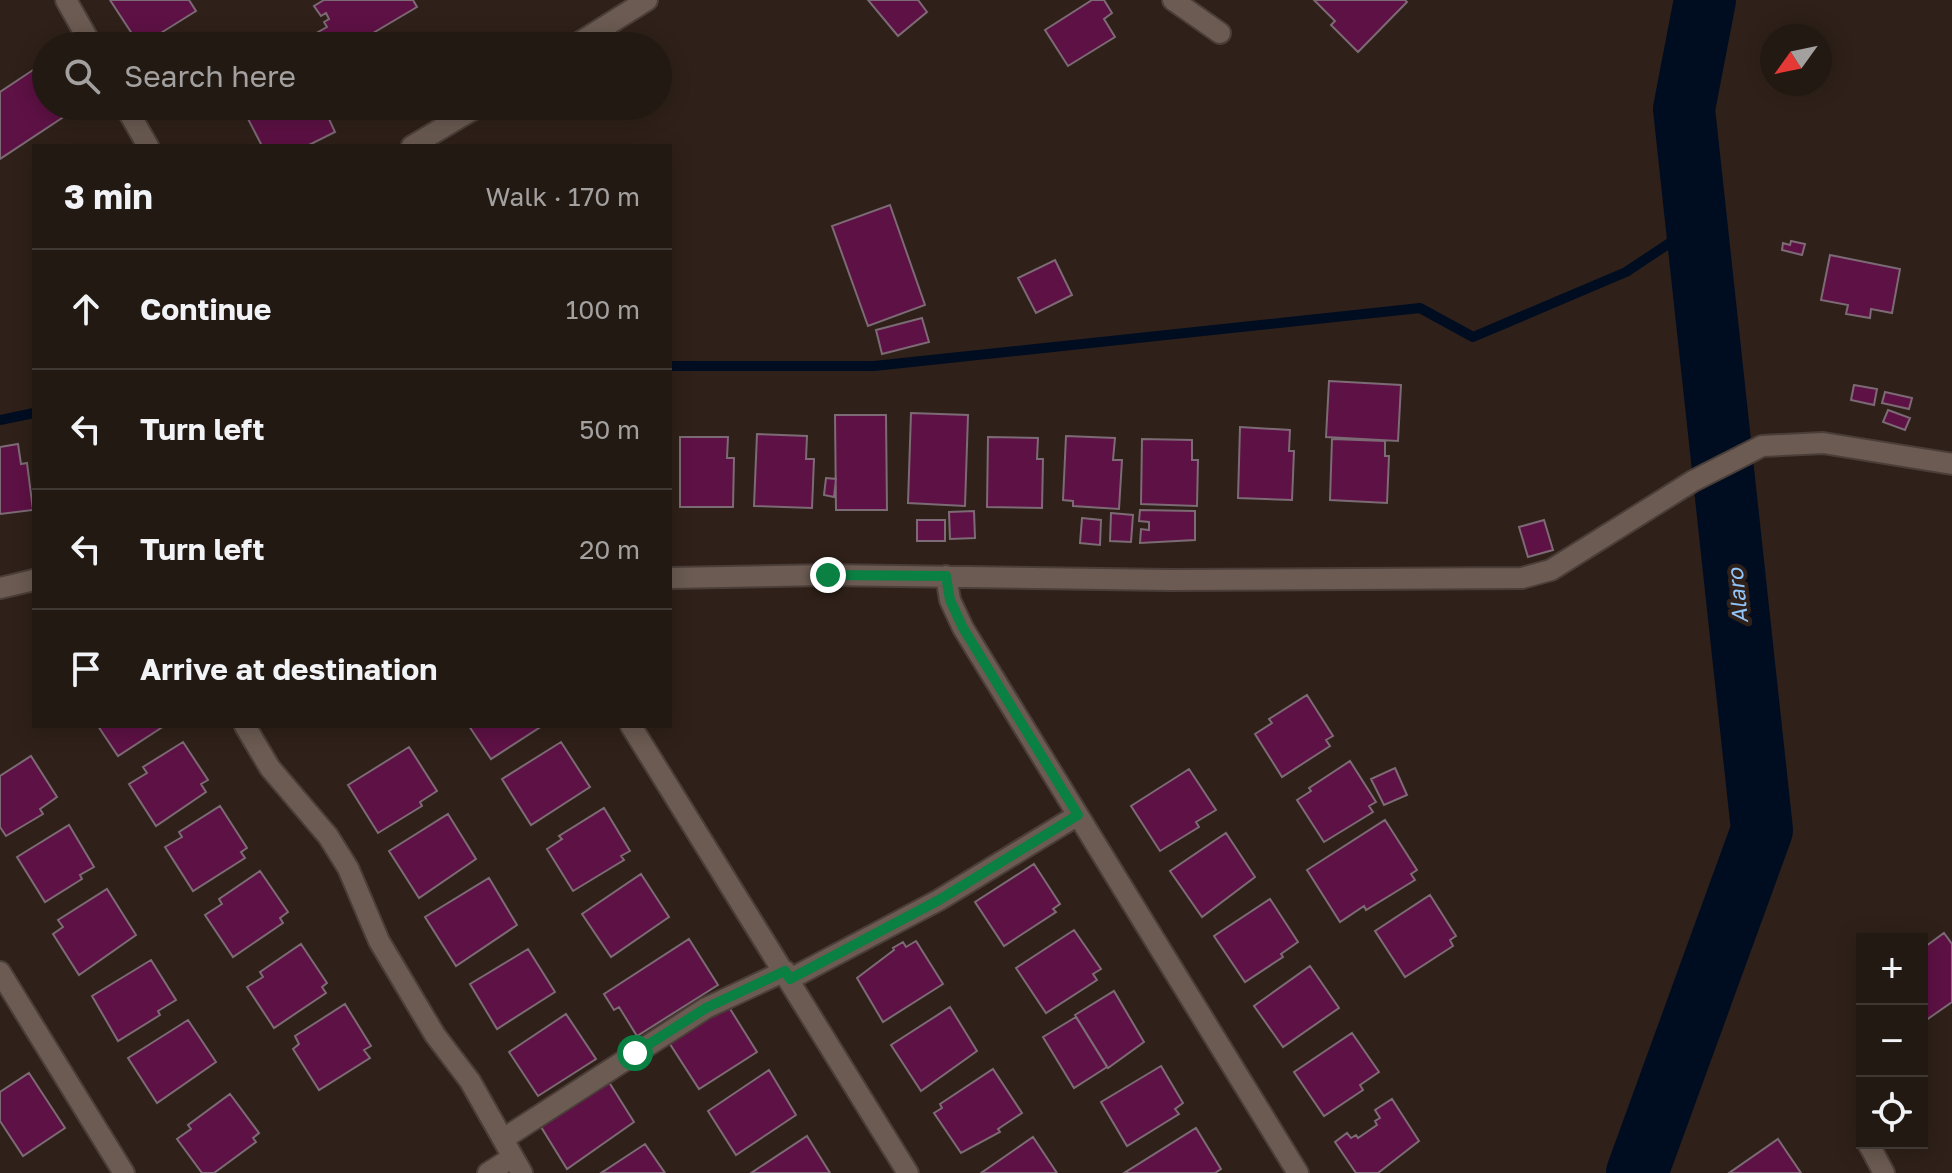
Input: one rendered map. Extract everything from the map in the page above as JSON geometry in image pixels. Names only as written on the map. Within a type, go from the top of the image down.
[{"type":"street","points":[[66,0],[84,32]]},
{"type":"street","points":[[596,32],[647,0]]},
{"type":"street","points":[[1173,0],[1220,33]]},
{"type":"street","points":[[133,120],[147,144]]},
{"type":"street","points":[[415,144],[456,120]]},
{"type":"street","points":[[672,578],[1522,578],[1551,570],[1693,481],[1762,446],[1823,443],[1952,464]]},
{"type":"street","points":[[946,576],[950,600],[963,628],[1298,1173]]},
{"type":"street","points":[[0,588],[32,580]]},
{"type":"street","points":[[246,728],[270,768],[328,836],[348,868],[379,941],[435,1035],[470,1081],[513,1157]]},
{"type":"street","points":[[632,728],[908,1173]]},
{"type":"street","points":[[488,1173],[706,1008],[788,975],[939,900],[1078,815]]},
{"type":"street","points":[[0,972],[124,1173]]},
{"type":"street","points":[[1871,1149],[1884,1173]]},
{"type":"building","points":[[110,0],[189,0],[196,11],[162,32],[131,32]]},
{"type":"building","points":[[324,0],[413,0],[417,7],[375,32],[318,32],[327,27],[324,22],[329,19],[326,13],[321,16],[314,6]]},
{"type":"building","points":[[868,0],[918,0],[927,12],[898,36]]},
{"type":"building","points":[[1092,0],[1104,0],[1112,13],[1104,19],[1115,37],[1068,66],[1045,30]]},
{"type":"building","points":[[1314,0],[1407,2],[1358,52],[1331,25],[1335,21]]},
{"type":"building","points":[[32,71],[32,120],[59,120],[0,159],[0,92]]},
{"type":"building","points":[[249,120],[329,120],[335,132],[311,144],[261,144]]},
{"type":"building","points":[[890,205],[925,305],[868,326],[832,226]]},
{"type":"building","points":[[1791,241],[1805,244],[1802,255],[1782,250],[1783,243],[1790,245]]},
{"type":"building","points":[[1830,255],[1900,269],[1892,313],[1871,309],[1870,318],[1846,314],[1848,305],[1821,300]]},
{"type":"building","points":[[1055,260],[1072,295],[1036,313],[1018,278]]},
{"type":"building","points":[[922,318],[929,342],[882,354],[876,330]]},
{"type":"building","points":[[1329,381],[1401,385],[1398,441],[1326,437]]},
{"type":"building","points":[[1854,385],[1877,389],[1874,405],[1851,400]]},
{"type":"building","points":[[1885,392],[1912,398],[1909,409],[1882,403]]},
{"type":"building","points":[[1888,410],[1910,418],[1905,430],[1883,422]]},
{"type":"building","points":[[911,413],[968,415],[965,506],[908,503]]},
{"type":"building","points":[[835,415],[886,415],[887,510],[836,510]]},
{"type":"building","points":[[1240,427],[1290,430],[1289,451],[1294,451],[1292,500],[1238,498]]},
{"type":"building","points":[[757,434],[807,436],[806,459],[814,459],[812,508],[754,506]]},
{"type":"building","points":[[1066,436],[1115,438],[1113,460],[1122,460],[1119,509],[1073,506],[1073,501],[1063,500]]},
{"type":"building","points":[[680,437],[728,437],[727,458],[734,458],[733,507],[680,507]]},
{"type":"building","points":[[988,437],[1038,438],[1037,459],[1043,459],[1042,508],[987,507]]},
{"type":"building","points":[[1142,439],[1192,440],[1192,460],[1198,460],[1197,506],[1141,504]]},
{"type":"building","points":[[1332,439],[1385,441],[1385,456],[1389,456],[1387,503],[1330,500]]},
{"type":"building","points":[[18,444],[21,464],[27,463],[32,510],[0,514],[0,447]]},
{"type":"building","points":[[826,478],[836,479],[834,497],[824,495]]},
{"type":"building","points":[[1140,510],[1195,511],[1195,540],[1140,543],[1141,529],[1149,530],[1149,522],[1139,521]]},
{"type":"building","points":[[974,511],[975,538],[950,539],[949,512]]},
{"type":"building","points":[[1111,513],[1133,515],[1131,542],[1110,541]]},
{"type":"building","points":[[1082,518],[1101,520],[1100,545],[1080,543]]},
{"type":"building","points":[[917,520],[945,520],[945,541],[917,541]]},
{"type":"building","points":[[1544,520],[1553,550],[1528,557],[1519,527]]},
{"type":"building","points":[[1307,695],[1333,736],[1326,740],[1330,746],[1282,777],[1255,734],[1272,723],[1269,719]]},
{"type":"building","points":[[99,728],[161,728],[118,756]]},
{"type":"building","points":[[470,728],[539,728],[491,759]]},
{"type":"building","points":[[183,742],[208,780],[201,784],[206,792],[156,826],[129,784],[147,773],[143,767]]},
{"type":"building","points":[[561,742],[590,787],[531,825],[502,779]]},
{"type":"building","points":[[409,747],[437,791],[420,802],[422,806],[378,833],[348,785]]},
{"type":"building","points":[[31,756],[57,797],[40,809],[43,814],[6,836],[0,827],[0,776]]},
{"type":"building","points":[[1350,761],[1376,802],[1369,806],[1373,812],[1324,842],[1297,800],[1311,791],[1309,788]]},
{"type":"building","points":[[1395,768],[1407,795],[1384,805],[1371,779]]},
{"type":"building","points":[[1189,769],[1216,810],[1196,822],[1199,827],[1160,851],[1131,806]]},
{"type":"building","points":[[220,806],[247,848],[241,852],[245,858],[193,891],[165,847],[182,837],[179,832]]},
{"type":"building","points":[[604,808],[630,851],[621,856],[624,860],[573,891],[547,849],[562,839],[559,836]]},
{"type":"building","points":[[448,814],[476,859],[419,898],[389,851]]},
{"type":"building","points":[[1385,820],[1417,870],[1411,874],[1415,880],[1340,922],[1307,870]]},
{"type":"building","points":[[69,825],[94,867],[80,875],[82,879],[45,902],[17,857]]},
{"type":"building","points":[[1226,833],[1255,877],[1202,917],[1170,871]]},
{"type":"building","points":[[1034,864],[1060,904],[1053,909],[1056,912],[1004,946],[975,902]]},
{"type":"building","points":[[260,871],[288,912],[280,918],[283,923],[233,957],[205,915],[222,904],[219,899]]},
{"type":"building","points":[[641,874],[669,917],[611,957],[582,914]]},
{"type":"building","points":[[489,878],[517,925],[456,966],[425,917]]},
{"type":"building","points":[[107,889],[136,935],[79,975],[53,934],[63,927],[58,920]]},
{"type":"building","points":[[1430,895],[1456,936],[1450,940],[1453,946],[1405,977],[1375,931]]},
{"type":"building","points":[[1270,899],[1298,942],[1281,954],[1283,957],[1245,982],[1214,936]]},
{"type":"building","points":[[1074,930],[1101,969],[1093,974],[1097,980],[1046,1013],[1016,968]]},
{"type":"building","points":[[1944,933],[1952,944],[1952,1002],[1928,1019],[1928,1005],[1928,945]]},
{"type":"building","points":[[689,939],[718,985],[637,1036],[619,1007],[614,1010],[604,994]]},
{"type":"building","points":[[916,941],[943,984],[883,1022],[857,978],[893,948],[903,942],[906,947]]},
{"type":"building","points":[[301,944],[327,983],[322,987],[326,993],[274,1028],[247,987],[263,977],[260,972]]},
{"type":"building","points":[[528,949],[555,992],[497,1029],[470,984]]},
{"type":"building","points":[[151,960],[176,1000],[158,1011],[160,1015],[118,1041],[92,996]]},
{"type":"building","points":[[1310,966],[1339,1008],[1283,1047],[1254,1006]]},
{"type":"building","points":[[1114,991],[1144,1042],[1108,1068],[1075,1015]]},
{"type":"building","points":[[345,1004],[371,1046],[364,1050],[370,1058],[319,1090],[293,1049],[299,1044],[295,1036]]},
{"type":"building","points":[[727,1004],[757,1052],[699,1089],[668,1041]]},
{"type":"building","points":[[950,1007],[977,1051],[921,1091],[891,1045]]},
{"type":"building","points":[[566,1014],[596,1059],[538,1096],[509,1052]]},
{"type":"building","points":[[1076,1017],[1107,1067],[1074,1088],[1043,1037]]},
{"type":"building","points":[[188,1020],[216,1062],[157,1103],[128,1058]]},
{"type":"building","points":[[1352,1033],[1379,1072],[1360,1085],[1363,1090],[1324,1116],[1294,1072]]},
{"type":"building","points":[[1161,1066],[1183,1103],[1175,1109],[1179,1114],[1127,1146],[1101,1102]]},
{"type":"building","points":[[993,1069],[1022,1113],[998,1129],[1000,1132],[961,1153],[934,1113],[942,1108],[940,1104]]},
{"type":"building","points":[[769,1070],[796,1115],[736,1155],[708,1111]]},
{"type":"building","points":[[29,1073],[65,1128],[23,1156],[0,1121],[0,1092]]},
{"type":"building","points":[[607,1079],[634,1122],[567,1169],[538,1122]]},
{"type":"building","points":[[230,1094],[259,1133],[253,1138],[256,1142],[214,1173],[202,1173],[177,1139],[191,1129],[188,1125]]},
{"type":"building","points":[[1392,1099],[1419,1141],[1378,1173],[1356,1173],[1335,1142],[1347,1133],[1351,1138],[1356,1135],[1358,1138],[1377,1125],[1375,1121],[1380,1118],[1375,1110]]},
{"type":"building","points":[[1196,1128],[1221,1169],[1215,1173],[1124,1173]]},
{"type":"building","points":[[807,1136],[830,1173],[751,1173]]},
{"type":"building","points":[[1033,1137],[1057,1173],[981,1173]]},
{"type":"building","points":[[1778,1139],[1801,1173],[1729,1173]]},
{"type":"building","points":[[645,1144],[665,1173],[601,1173]]},
{"type":"waterway","name":"Alaro","points":[[1637,1173],[1762,830],[1684,109],[1705,0]]},
{"type":"waterway","points":[[672,366],[874,366],[1420,308],[1473,337],[1626,272],[1697,225]]},
{"type":"waterway","points":[[0,420],[32,413]]},
{"type":"route","points":[[635,1053],[706,1008],[785,971],[790,979],[939,900],[1078,815],[963,628],[950,600],[946,576],[828,575]]}]
